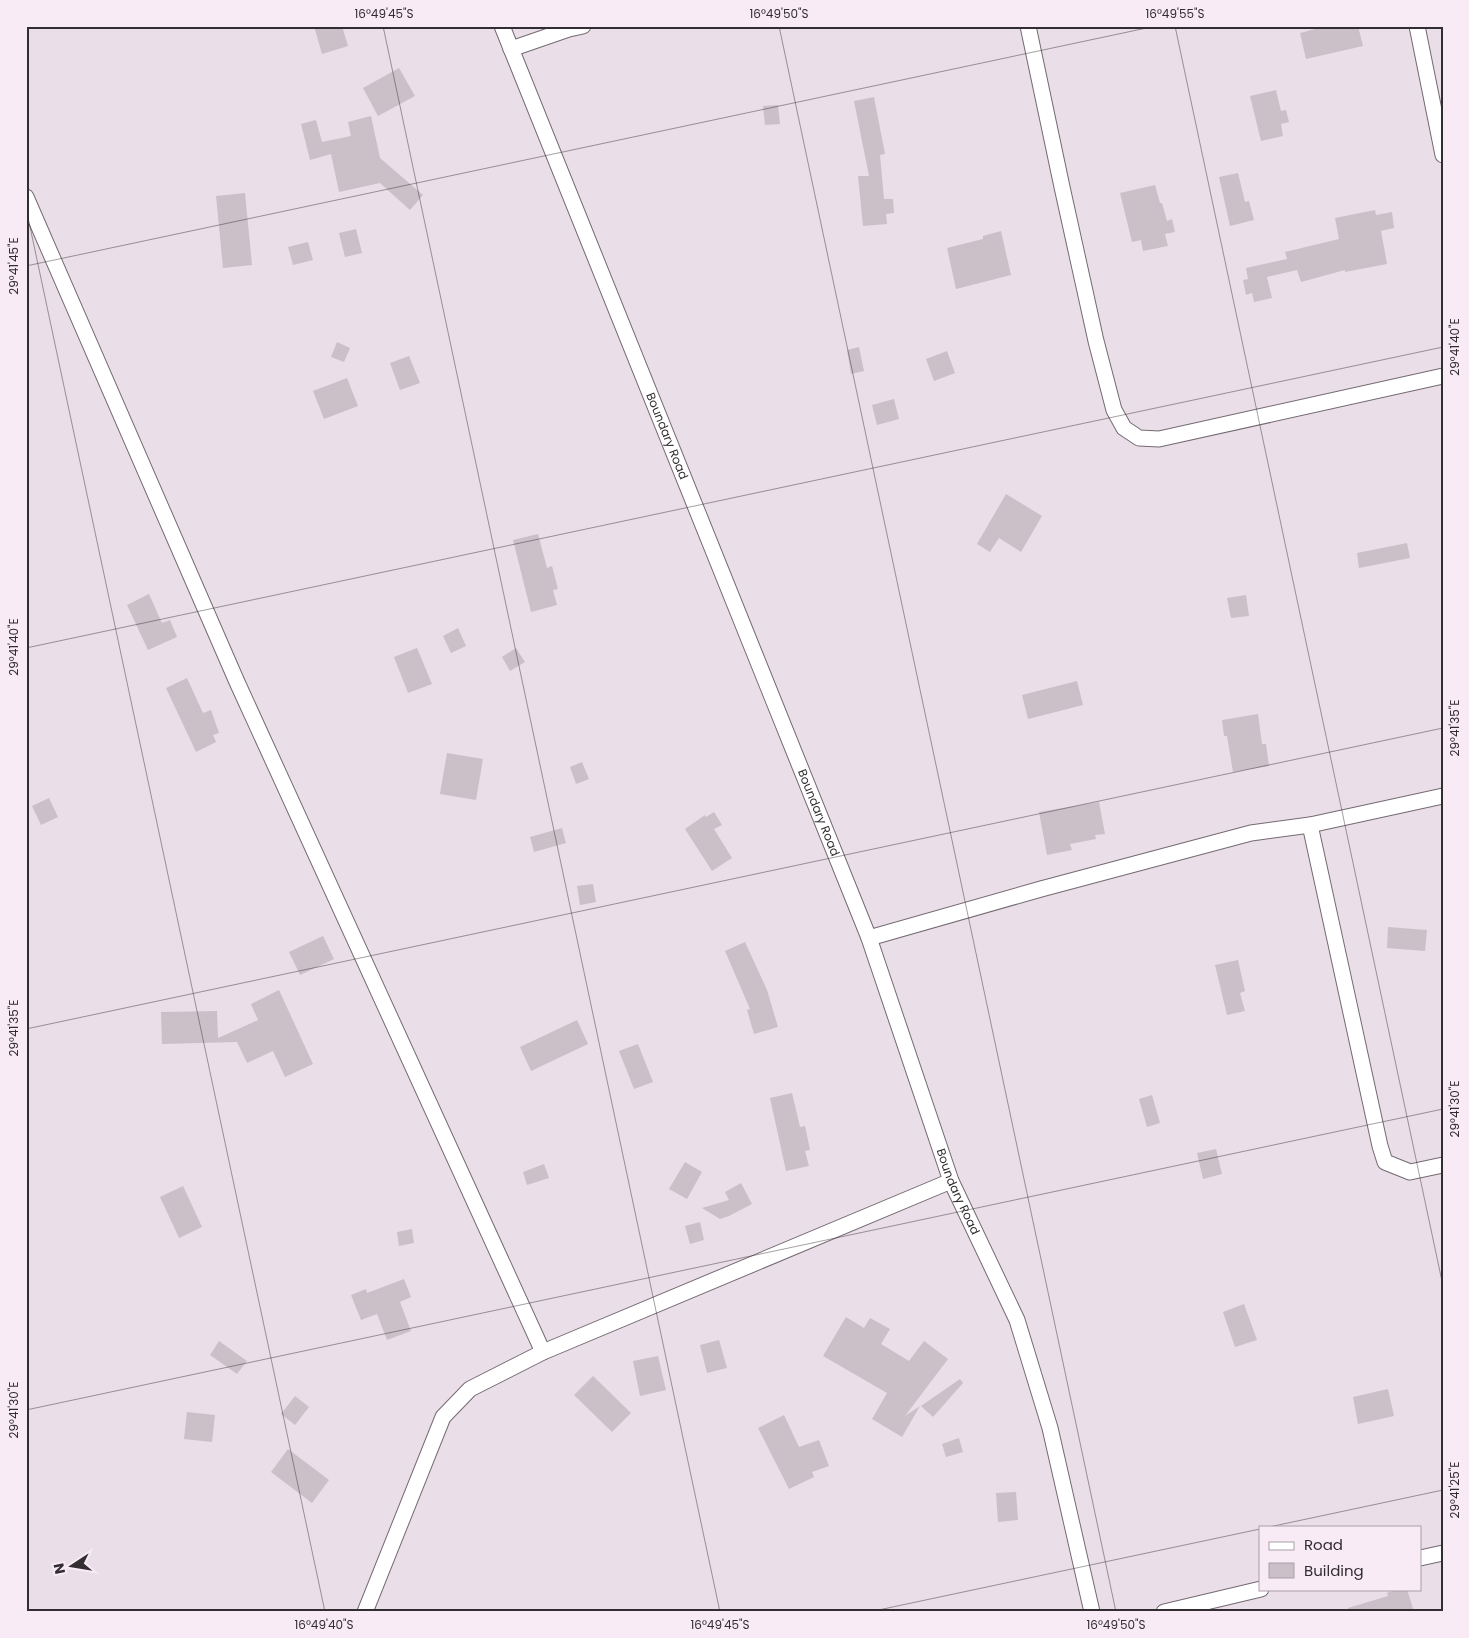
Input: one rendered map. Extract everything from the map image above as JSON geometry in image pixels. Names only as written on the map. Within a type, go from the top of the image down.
[{"type":"street","name":"Boundary Road","points":[[502,26],[869,938],[951,1181],[1017,1320],[1050,1428],[1092,1612]]},
{"type":"street","points":[[511,48],[582,26]]},
{"type":"street","points":[[1028,26],[1096,341],[1114,410],[1124,428],[1139,438],[1159,439],[1443,376]]},
{"type":"street","points":[[1417,26],[1443,155]]},
{"type":"street","points":[[26,197],[236,682],[543,1352]]},
{"type":"street","points":[[869,938],[1041,889],[1252,834],[1310,825],[1443,796]]},
{"type":"street","points":[[1310,825],[1385,1162],[1410,1172],[1443,1166]]},
{"type":"street","points":[[365,1612],[443,1417],[470,1390],[543,1352],[951,1181]]},
{"type":"street","points":[[1422,1558],[1443,1553]]},
{"type":"street","points":[[1164,1612],[1259,1589]]},
{"type":"building","points":[[314,26],[342,26],[348,46],[322,54]]},
{"type":"building","points":[[1327,26],[1358,26],[1363,46],[1306,59],[1300,33]]},
{"type":"building","points":[[399,68],[415,96],[378,116],[363,88]]},
{"type":"building","points":[[1276,90],[1281,111],[1286,110],[1289,122],[1281,124],[1283,136],[1261,141],[1250,96]]},
{"type":"building","points":[[874,97],[885,154],[880,155],[884,199],[893,199],[894,213],[886,214],[887,224],[863,226],[858,176],[869,176],[854,101]]},
{"type":"building","points":[[778,105],[780,124],[765,125],[763,106]]},
{"type":"building","points":[[371,116],[380,158],[423,195],[410,210],[380,183],[339,192],[331,154],[310,160],[301,124],[316,120],[322,142],[351,136],[348,122]]},
{"type":"building","points":[[1238,173],[1245,202],[1249,201],[1254,220],[1230,226],[1219,177]]},
{"type":"building","points":[[1155,185],[1167,221],[1172,219],[1175,232],[1165,234],[1168,246],[1143,251],[1141,240],[1132,242],[1120,193]]},
{"type":"building","points":[[245,193],[252,265],[223,268],[216,196]]},
{"type":"building","points":[[1375,210],[1376,215],[1392,212],[1394,228],[1381,231],[1387,264],[1345,272],[1345,270],[1301,282],[1297,270],[1267,277],[1272,298],[1254,302],[1252,293],[1246,295],[1243,280],[1248,279],[1246,268],[1287,259],[1285,252],[1339,239],[1335,218]]},
{"type":"building","points":[[356,229],[362,253],[345,257],[339,233]]},
{"type":"building","points":[[1001,231],[1011,275],[956,289],[947,248],[983,239],[983,236]]},
{"type":"building","points":[[308,242],[313,260],[293,265],[288,247]]},
{"type":"building","points":[[337,342],[350,348],[344,362],[331,357]]},
{"type":"building","points":[[859,347],[864,371],[851,374],[847,350]]},
{"type":"building","points":[[947,351],[955,373],[934,381],[926,359]]},
{"type":"building","points":[[409,356],[420,383],[400,390],[390,363]]},
{"type":"building","points":[[347,378],[358,406],[324,419],[313,391]]},
{"type":"building","points":[[894,399],[899,419],[877,425],[872,405]]},
{"type":"building","points":[[1006,494],[1042,516],[1021,552],[999,538],[990,552],[977,544]]},
{"type":"building","points":[[538,534],[547,568],[552,566],[558,589],[553,590],[557,605],[531,612],[513,540]]},
{"type":"building","points":[[1407,543],[1410,558],[1359,568],[1357,553]]},
{"type":"building","points":[[149,594],[162,623],[170,620],[177,637],[148,650],[127,605]]},
{"type":"building","points":[[1246,595],[1249,616],[1231,618],[1227,598]]},
{"type":"building","points":[[458,628],[466,646],[451,653],[443,636]]},
{"type":"building","points":[[417,648],[432,684],[408,693],[394,657]]},
{"type":"building","points":[[516,648],[525,662],[510,671],[502,657]]},
{"type":"building","points":[[187,678],[203,713],[211,710],[219,733],[213,735],[216,742],[196,752],[166,688]]},
{"type":"building","points":[[1077,681],[1083,705],[1028,719],[1022,695]]},
{"type":"building","points":[[1258,714],[1262,744],[1266,744],[1269,766],[1233,772],[1227,736],[1224,736],[1222,720]]},
{"type":"building","points":[[447,753],[483,759],[476,800],[440,794]]},
{"type":"building","points":[[582,762],[589,779],[576,784],[570,767]]},
{"type":"building","points":[[49,798],[58,817],[41,825],[32,806]]},
{"type":"building","points":[[1099,802],[1105,834],[1095,835],[1096,839],[1070,844],[1072,850],[1047,855],[1039,812]]},
{"type":"building","points":[[714,812],[722,825],[714,829],[732,858],[712,871],[685,829],[705,815],[706,817]]},
{"type":"building","points":[[562,828],[566,843],[534,852],[530,837]]},
{"type":"building","points":[[593,884],[596,902],[580,905],[577,886]]},
{"type":"building","points":[[1388,927],[1427,930],[1425,951],[1387,948]]},
{"type":"building","points":[[323,936],[334,959],[300,975],[289,952]]},
{"type":"building","points":[[745,942],[767,990],[778,1027],[754,1034],[747,1010],[750,1009],[725,951]]},
{"type":"building","points":[[1238,960],[1245,991],[1240,993],[1245,1011],[1227,1015],[1215,965]]},
{"type":"building","points":[[279,990],[313,1064],[285,1077],[273,1051],[247,1063],[237,1042],[162,1044],[161,1012],[217,1011],[218,1038],[258,1020],[251,1004]]},
{"type":"building","points":[[577,1020],[588,1044],[531,1071],[520,1047]]},
{"type":"building","points":[[638,1044],[653,1082],[634,1089],[619,1051]]},
{"type":"building","points":[[792,1093],[800,1127],[805,1126],[810,1150],[805,1151],[809,1166],[786,1171],[770,1098]]},
{"type":"building","points":[[1152,1095],[1160,1123],[1147,1127],[1139,1099]]},
{"type":"building","points":[[1216,1149],[1222,1174],[1203,1179],[1197,1153]]},
{"type":"building","points":[[685,1162],[702,1172],[687,1199],[669,1189]]},
{"type":"building","points":[[544,1164],[549,1178],[527,1185],[523,1172]]},
{"type":"building","points":[[741,1183],[752,1204],[720,1219],[702,1208],[729,1200],[725,1192]]},
{"type":"building","points":[[183,1186],[202,1227],[179,1238],[160,1197]]},
{"type":"building","points":[[700,1222],[704,1240],[690,1244],[685,1226]]},
{"type":"building","points":[[412,1229],[414,1243],[399,1246],[397,1232]]},
{"type":"building","points":[[404,1279],[411,1297],[400,1302],[411,1331],[387,1340],[377,1314],[361,1320],[351,1295],[366,1289],[367,1293]]},
{"type":"building","points":[[1244,1304],[1257,1340],[1235,1347],[1223,1312]]},
{"type":"building","points":[[846,1317],[864,1328],[870,1318],[890,1329],[881,1344],[909,1361],[924,1341],[948,1359],[905,1416],[920,1406],[902,1437],[872,1419],[887,1393],[823,1356]]},
{"type":"building","points":[[719,1340],[727,1368],[707,1373],[700,1345]]},
{"type":"building","points":[[219,1341],[247,1361],[237,1374],[210,1355]]},
{"type":"building","points":[[658,1356],[666,1390],[640,1396],[633,1361]]},
{"type":"building","points":[[593,1376],[631,1413],[612,1432],[574,1395]]},
{"type":"building","points":[[960,1379],[963,1383],[933,1417],[921,1406]]},
{"type":"building","points":[[1388,1389],[1394,1416],[1358,1424],[1353,1397]]},
{"type":"building","points":[[295,1396],[309,1407],[295,1425],[281,1414]]},
{"type":"building","points":[[187,1412],[215,1415],[212,1442],[184,1439]]},
{"type":"building","points":[[784,1415],[799,1447],[819,1440],[829,1466],[812,1472],[814,1477],[789,1489],[758,1428]]},
{"type":"building","points":[[959,1438],[963,1452],[946,1457],[942,1444]]},
{"type":"building","points":[[288,1449],[329,1480],[312,1503],[271,1472]]},
{"type":"building","points":[[1016,1492],[1018,1520],[998,1522],[996,1493]]},
{"type":"building","points":[[1395,1590],[1407,1590],[1414,1612],[1349,1612],[1348,1608],[1388,1596],[1387,1593]]}]
